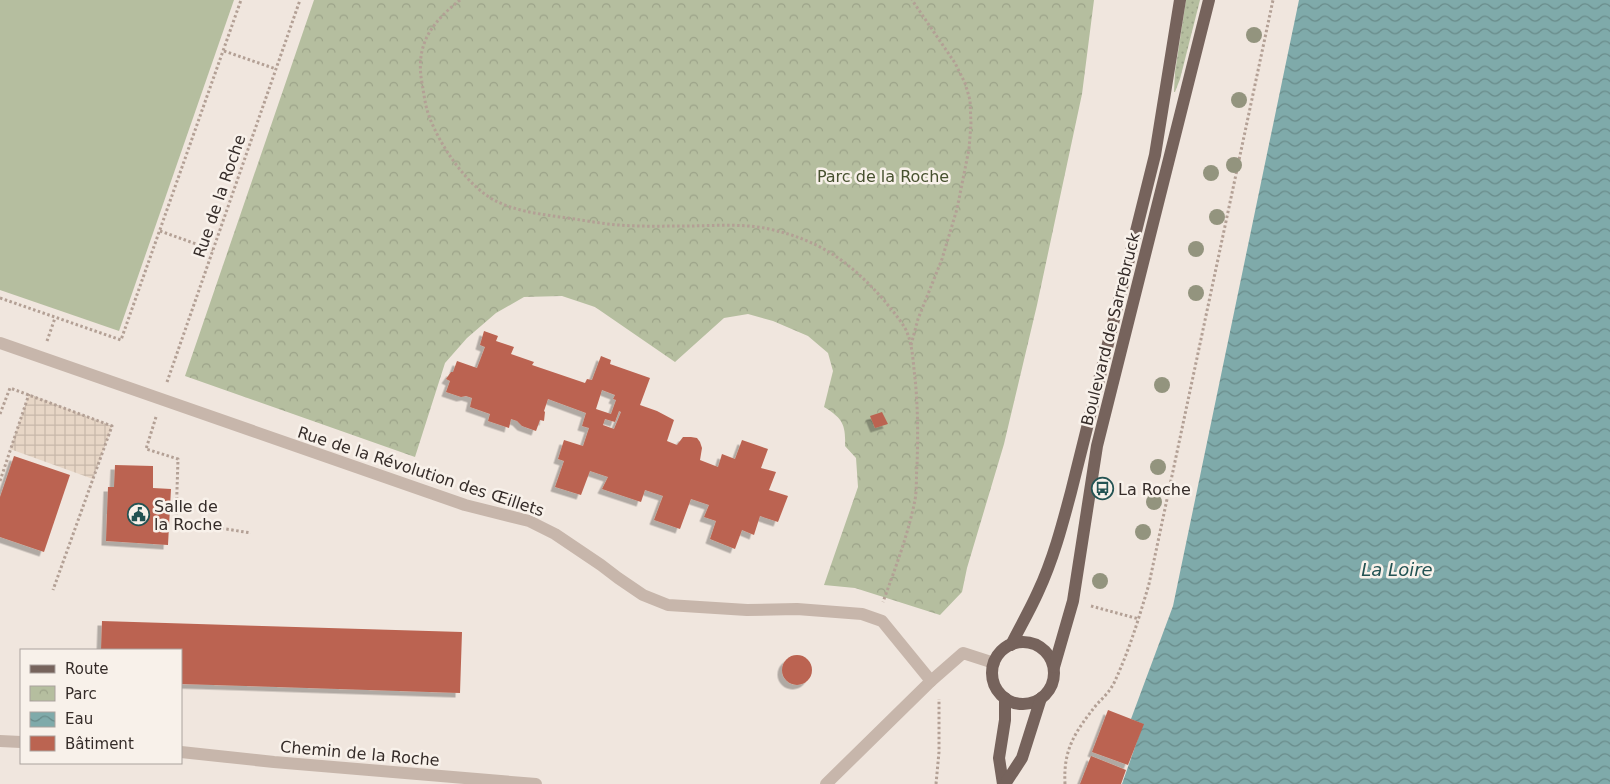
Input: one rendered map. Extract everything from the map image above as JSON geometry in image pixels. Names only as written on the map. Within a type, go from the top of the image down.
[{"type":"main road","name":"Boulevard de Sarrebruck","points":[[1011,645],[1049,566],[1071,492],[1155,155],[1180,0]]},
{"type":"main road","name":"Boulevard de Sarrebruck","points":[[1054,667],[1073,602],[1097,446],[1209,0]]},
{"type":"main road","points":[[1025,642],[1038,646],[1048,654],[1054,667],[1051,688],[1036,701],[1023,704],[1011,702],[1001,694],[995,685],[992,674],[994,663],[1004,649],[1011,645],[1025,642]]},
{"type":"main road","points":[[1004,784],[999,758],[1005,720],[1005,698]]},
{"type":"main road","points":[[1004,784],[1022,758],[1041,698]]},
{"type":"street","name":"Rue de la Révolution des Œillets","points":[[0,343],[465,506],[529,521],[555,534],[643,596],[668,605],[747,610],[797,609],[862,614],[877,619]]},
{"type":"street","points":[[877,619],[882,621],[931,681]]},
{"type":"street","points":[[826,784],[931,681],[963,653],[994,663]]},
{"type":"street","points":[[0,741],[20,742]]},
{"type":"street","name":"Chemin de la Roche","points":[[182,752],[274,762],[536,784]]},
{"type":"path","points":[[0,298],[121,340],[241,0]]},
{"type":"path","name":"Rue de la Roche","points":[[251,533],[176,522],[178,460],[146,449],[161,400],[300,0]]},
{"type":"path","points":[[460,0],[447,10],[431,27],[424,42],[420,58],[421,78],[430,118],[452,157],[474,186],[497,202],[522,211],[608,224],[638,226],[741,226],[767,229],[799,238],[821,246],[867,281],[893,311],[906,330],[911,346],[917,398],[916,498],[899,558],[877,619]]},
{"type":"path","points":[[911,346],[918,319],[942,259],[957,209],[969,149],[971,124],[970,100],[965,82],[912,0]]},
{"type":"path","points":[[1065,784],[1064,767],[1072,738],[1085,719],[1113,686],[1126,656],[1149,584],[1273,0]]},
{"type":"path","points":[[224,51],[276,69]]},
{"type":"path","points":[[160,231],[213,250]]},
{"type":"path","points":[[0,414],[10,388],[112,426],[53,590]]},
{"type":"path","points":[[0,480],[29,394]]},
{"type":"path","points":[[931,681],[938,696],[936,784]]},
{"type":"green space","points":[[0,0],[234,0],[119,331],[0,290]]},
{"type":"green space","name":"Parc de la Roche","points":[[314,0],[1094,0],[1082,94],[1037,305],[1004,444],[967,568],[962,592],[940,615],[855,588],[824,585],[858,487],[856,458],[845,446],[845,432],[842,422],[824,407],[833,371],[828,353],[808,336],[773,321],[748,314],[724,318],[675,362],[595,307],[562,296],[524,297],[496,313],[467,338],[445,363],[415,457],[185,376]]},
{"type":"green space","points":[[1186,0],[1200,0],[1180,79],[1174,92],[1175,72]]},
{"type":"shaded area","points":[[29,394],[112,426],[93,479],[10,449]]},
{"type":"water","name":"La Loire","points":[[1299,0],[1610,0],[1610,784],[1122,784],[1143,724],[1131,719],[1173,606]]},
{"type":"building","points":[[484,331],[498,336],[496,341],[514,347],[511,354],[534,362],[532,365],[585,383],[587,379],[592,380],[601,356],[611,360],[610,364],[650,378],[640,405],[674,420],[667,441],[677,445],[683,437],[697,438],[702,448],[700,460],[718,467],[722,454],[735,459],[742,440],[768,449],[761,468],[776,472],[769,490],[788,496],[778,522],[760,516],[754,535],[742,530],[735,549],[710,539],[716,521],[704,517],[709,505],[691,499],[680,529],[654,520],[663,496],[645,490],[641,502],[602,489],[608,477],[590,471],[581,495],[555,487],[564,461],[558,459],[564,440],[583,446],[589,428],[582,426],[586,413],[548,399],[544,411],[544,421],[540,420],[536,431],[522,426],[517,421],[511,419],[509,428],[488,421],[490,414],[470,407],[472,398],[446,392],[450,381],[446,379],[453,372],[457,361],[477,368],[485,347],[480,345]],"holes":[[[602,390],[615,395],[613,399],[616,400],[611,414],[596,409]],[[619,411],[621,412],[614,429],[603,425],[605,419],[615,422]]]},
{"type":"building","points":[[882,412],[888,424],[875,428],[870,416]]},
{"type":"building","points":[[14,456],[70,475],[44,552],[0,537],[0,497]]},
{"type":"building","name":"Salle de la Roche","points":[[115,465],[153,466],[153,488],[171,489],[168,545],[106,541],[108,487],[114,487]]},
{"type":"building","points":[[102,621],[462,632],[460,693],[182,684],[182,649],[101,649]]},
{"type":"building","points":[[797,655],[803,656],[811,664],[811,676],[803,684],[797,685],[791,684],[783,676],[782,670],[783,664],[791,656]]},
{"type":"building","points":[[1108,710],[1144,724],[1128,765],[1092,752]]},
{"type":"building","points":[[1091,756],[1126,770],[1121,784],[1080,784]]},
{"type":"place","name":"La Roche","points":[[1102,489]]},
{"type":"place","name":"Salle de la Roche","points":[[138,515]]}]
